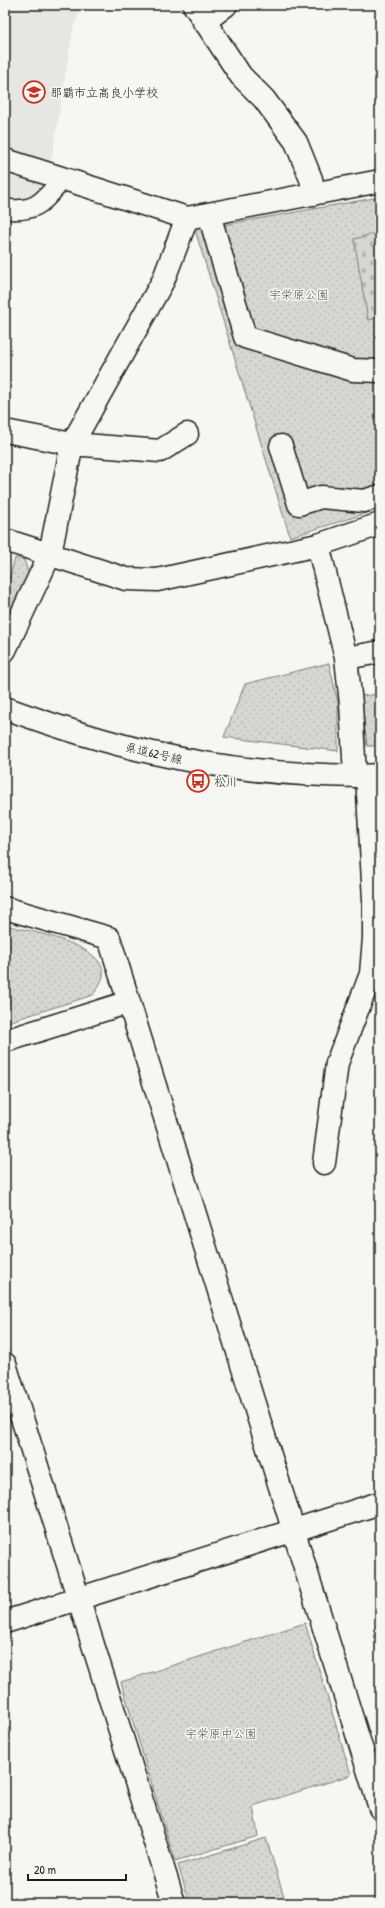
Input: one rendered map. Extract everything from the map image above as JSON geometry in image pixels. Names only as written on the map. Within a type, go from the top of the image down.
[{"type":"street","points":[[226,5],[199,13],[241,76],[264,99],[296,142],[311,179],[314,194]]},
{"type":"street","points":[[5,160],[187,218],[380,181]]},
{"type":"street","points":[[209,214],[245,337],[353,370],[380,371]]},
{"type":"street","points":[[5,650],[50,554],[72,444],[163,281],[187,218]]},
{"type":"street","points":[[5,431],[72,444],[160,451],[187,434]]},
{"type":"street","points":[[281,446],[300,504],[321,497],[364,501],[380,496]]},
{"type":"street","points":[[5,540],[126,579],[157,580],[318,545],[380,524]]},
{"type":"street","points":[[318,545],[346,658],[351,704],[367,776],[376,880],[374,938],[376,976],[337,1063],[324,1163]]},
{"type":"street","points":[[346,658],[380,652]]},
{"type":"street","name":"県道62号線","points":[[5,708],[89,737],[169,758],[250,770],[367,776]]},
{"type":"street","points":[[5,908],[109,938],[292,1530],[380,1808]]},
{"type":"street","points":[[5,1041],[129,1002]]},
{"type":"street","points":[[5,1364],[174,1903]]},
{"type":"street","points":[[5,1622],[380,1503]]},
{"type":"lane","points":[[5,209],[18,210],[38,206],[64,178]]},
{"type":"shaded area","name":"那覇市立高良小学校","points":[[5,5],[83,5],[73,28],[52,156],[37,200],[5,200]]},
{"type":"green space","name":"宇栄原公園","points":[[380,197],[380,509],[290,537],[195,230]]},
{"type":"green space","points":[[380,232],[380,317],[368,320],[354,239]]},
{"type":"green space","points":[[15,558],[24,560],[29,574],[5,619],[5,595]]},
{"type":"green space","points":[[329,663],[338,703],[338,751],[224,737],[245,684]]},
{"type":"green space","points":[[380,694],[380,746],[367,746],[361,696]]},
{"type":"green space","points":[[5,925],[47,935],[80,947],[93,955],[101,965],[103,976],[93,995],[5,1023]]},
{"type":"green space","name":"宇栄原中公園","points":[[305,1623],[351,1775],[253,1806],[258,1836],[175,1861],[121,1682]]},
{"type":"green space","points":[[266,1838],[286,1903],[190,1903],[178,1865]]},
{"type":"place","name":"那覇市立高良小学校","points":[[34,92]]},
{"type":"place","name":"松川","points":[[198,781]]}]
